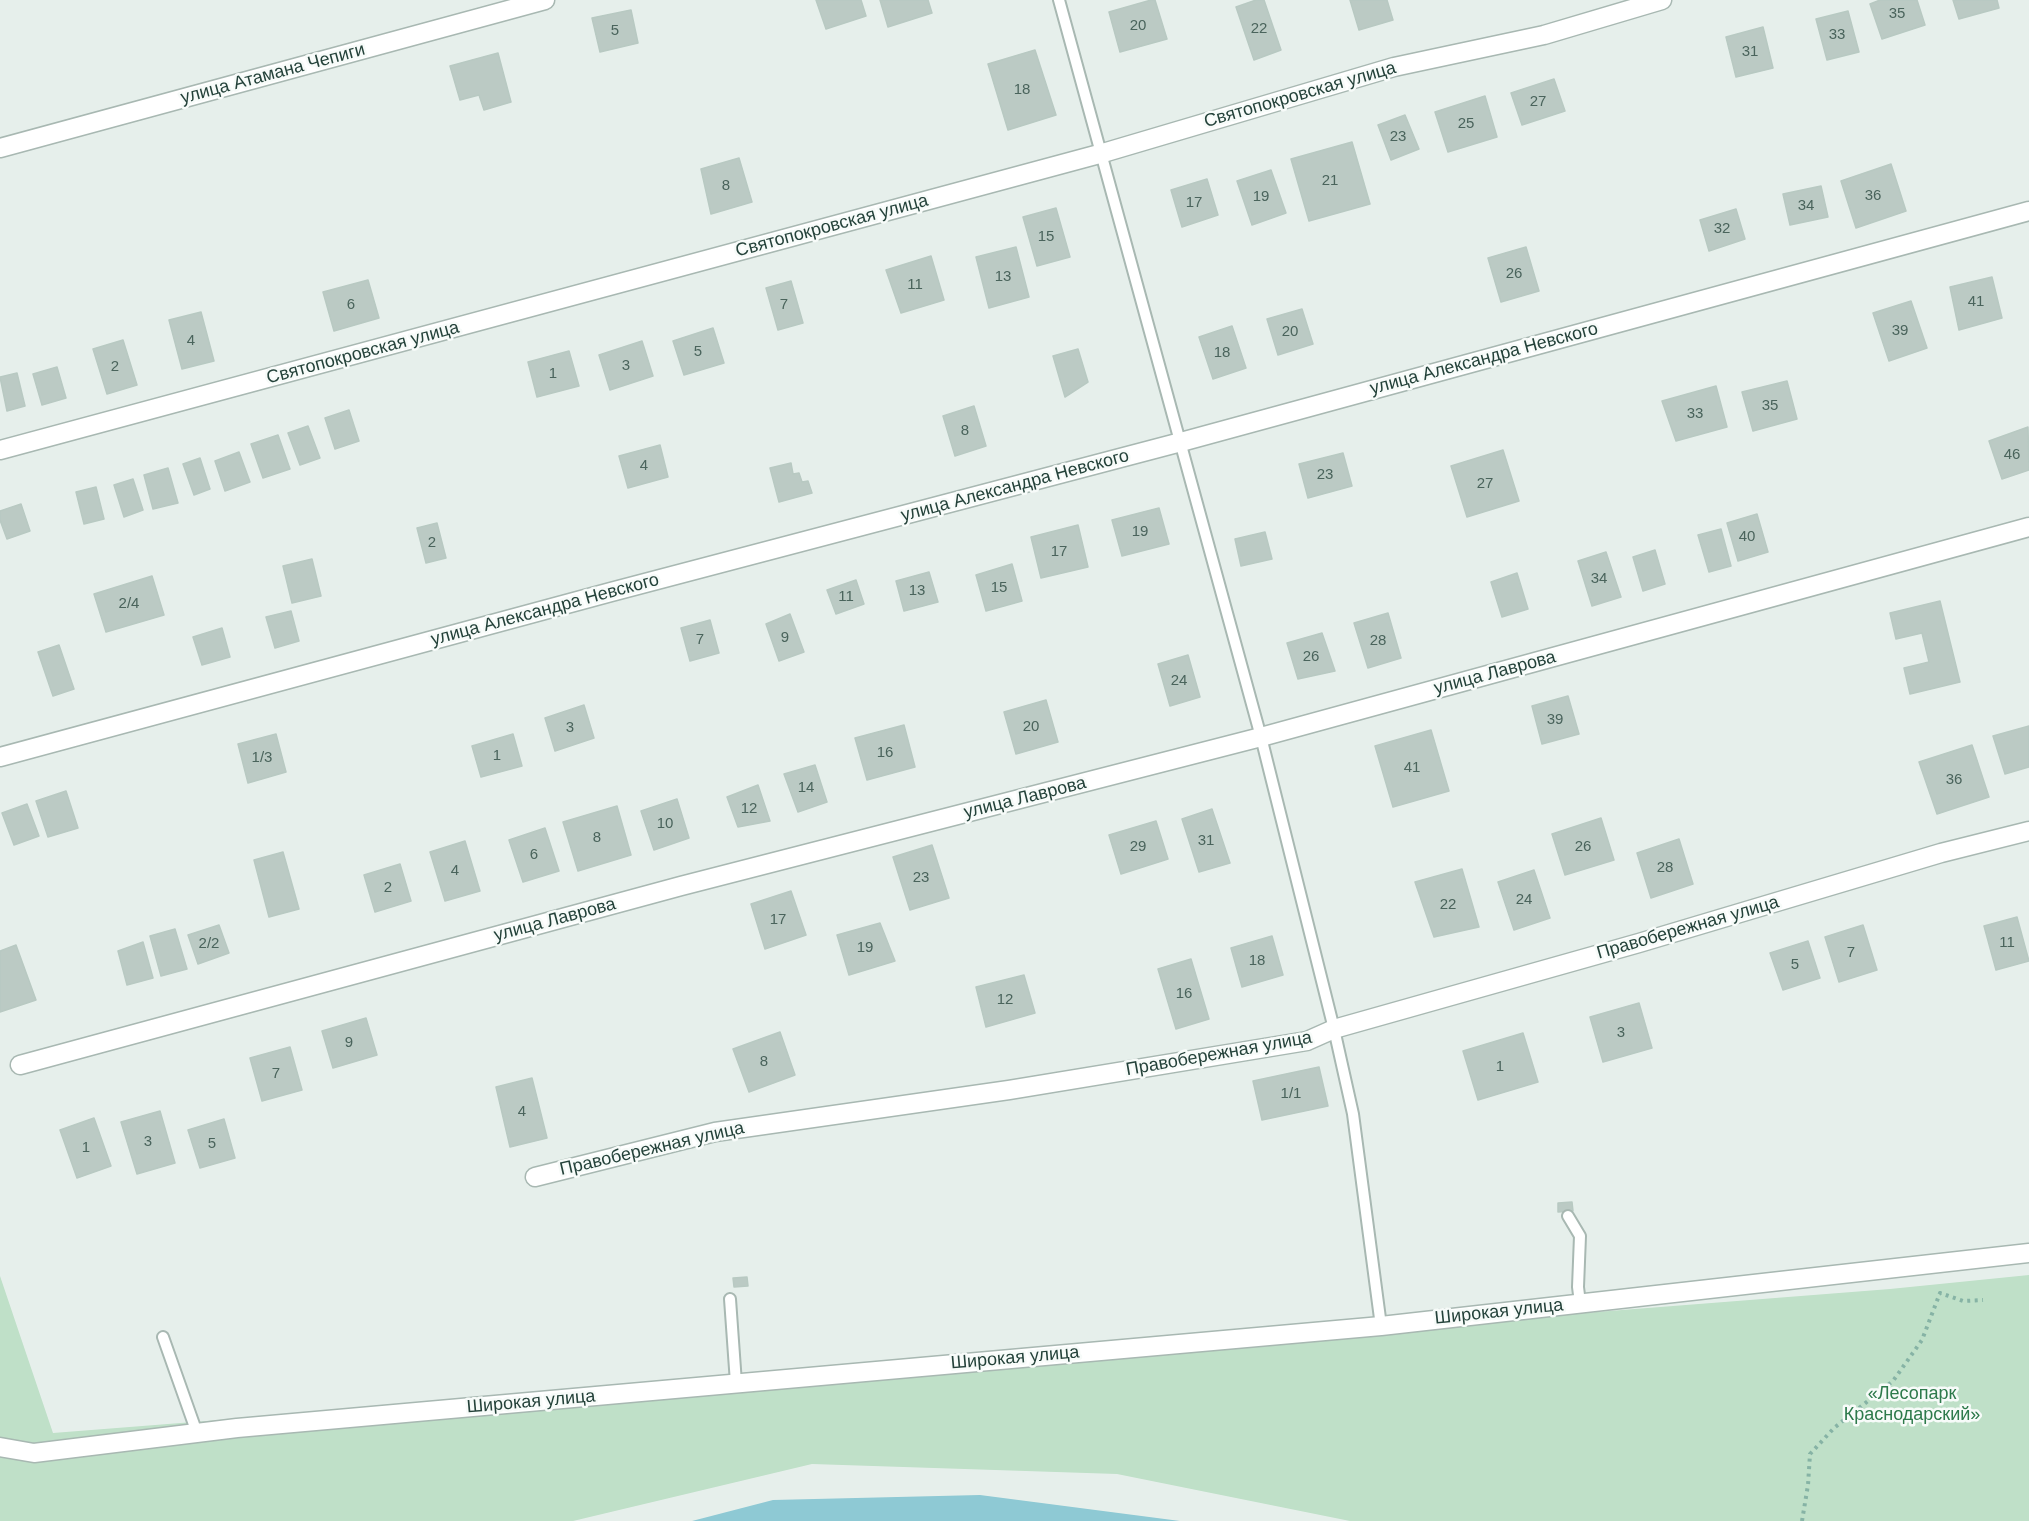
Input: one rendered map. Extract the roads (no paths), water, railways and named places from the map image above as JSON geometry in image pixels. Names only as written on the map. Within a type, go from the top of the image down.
[{"type":"street","name":"улица Атамана Чепиги","points":[[0,148],[545,0]]},
{"type":"street","name":"Святопокровская улица","points":[[0,450],[1103,153],[1394,67],[1544,35],[1662,0]]},
{"type":"street","name":"улица Александра Невского","points":[[0,757],[1181,442],[2029,211]]},
{"type":"street","name":"улица Лаврова","points":[[21,1065],[681,886],[1261,737],[2029,527]]},
{"type":"street","name":"Правобережная улица","points":[[535,1177],[716,1132],[1009,1090],[1307,1041],[1334,1029],[1639,943],[1941,853],[2029,831]]},
{"type":"street","name":"Широкая улица","points":[[0,1447],[34,1453],[197,1433],[1381,1326],[2029,1253]]},
{"type":"lane","points":[[1059,0],[1103,153],[1261,737],[1334,1029],[1353,1114],[1381,1326]]},
{"type":"lane","points":[[1568,1216],[1580,1236],[1578,1287],[1580,1303]]},
{"type":"lane","points":[[730,1299],[736,1383]]},
{"type":"lane","points":[[163,1337],[197,1433]]},
{"type":"water","points":[[980,1495],[1180,1521],[692,1521],[773,1500]]},
{"type":"park label","name":"«Лесопарк Краснодарский»","points":[[1912,1404]]}]
